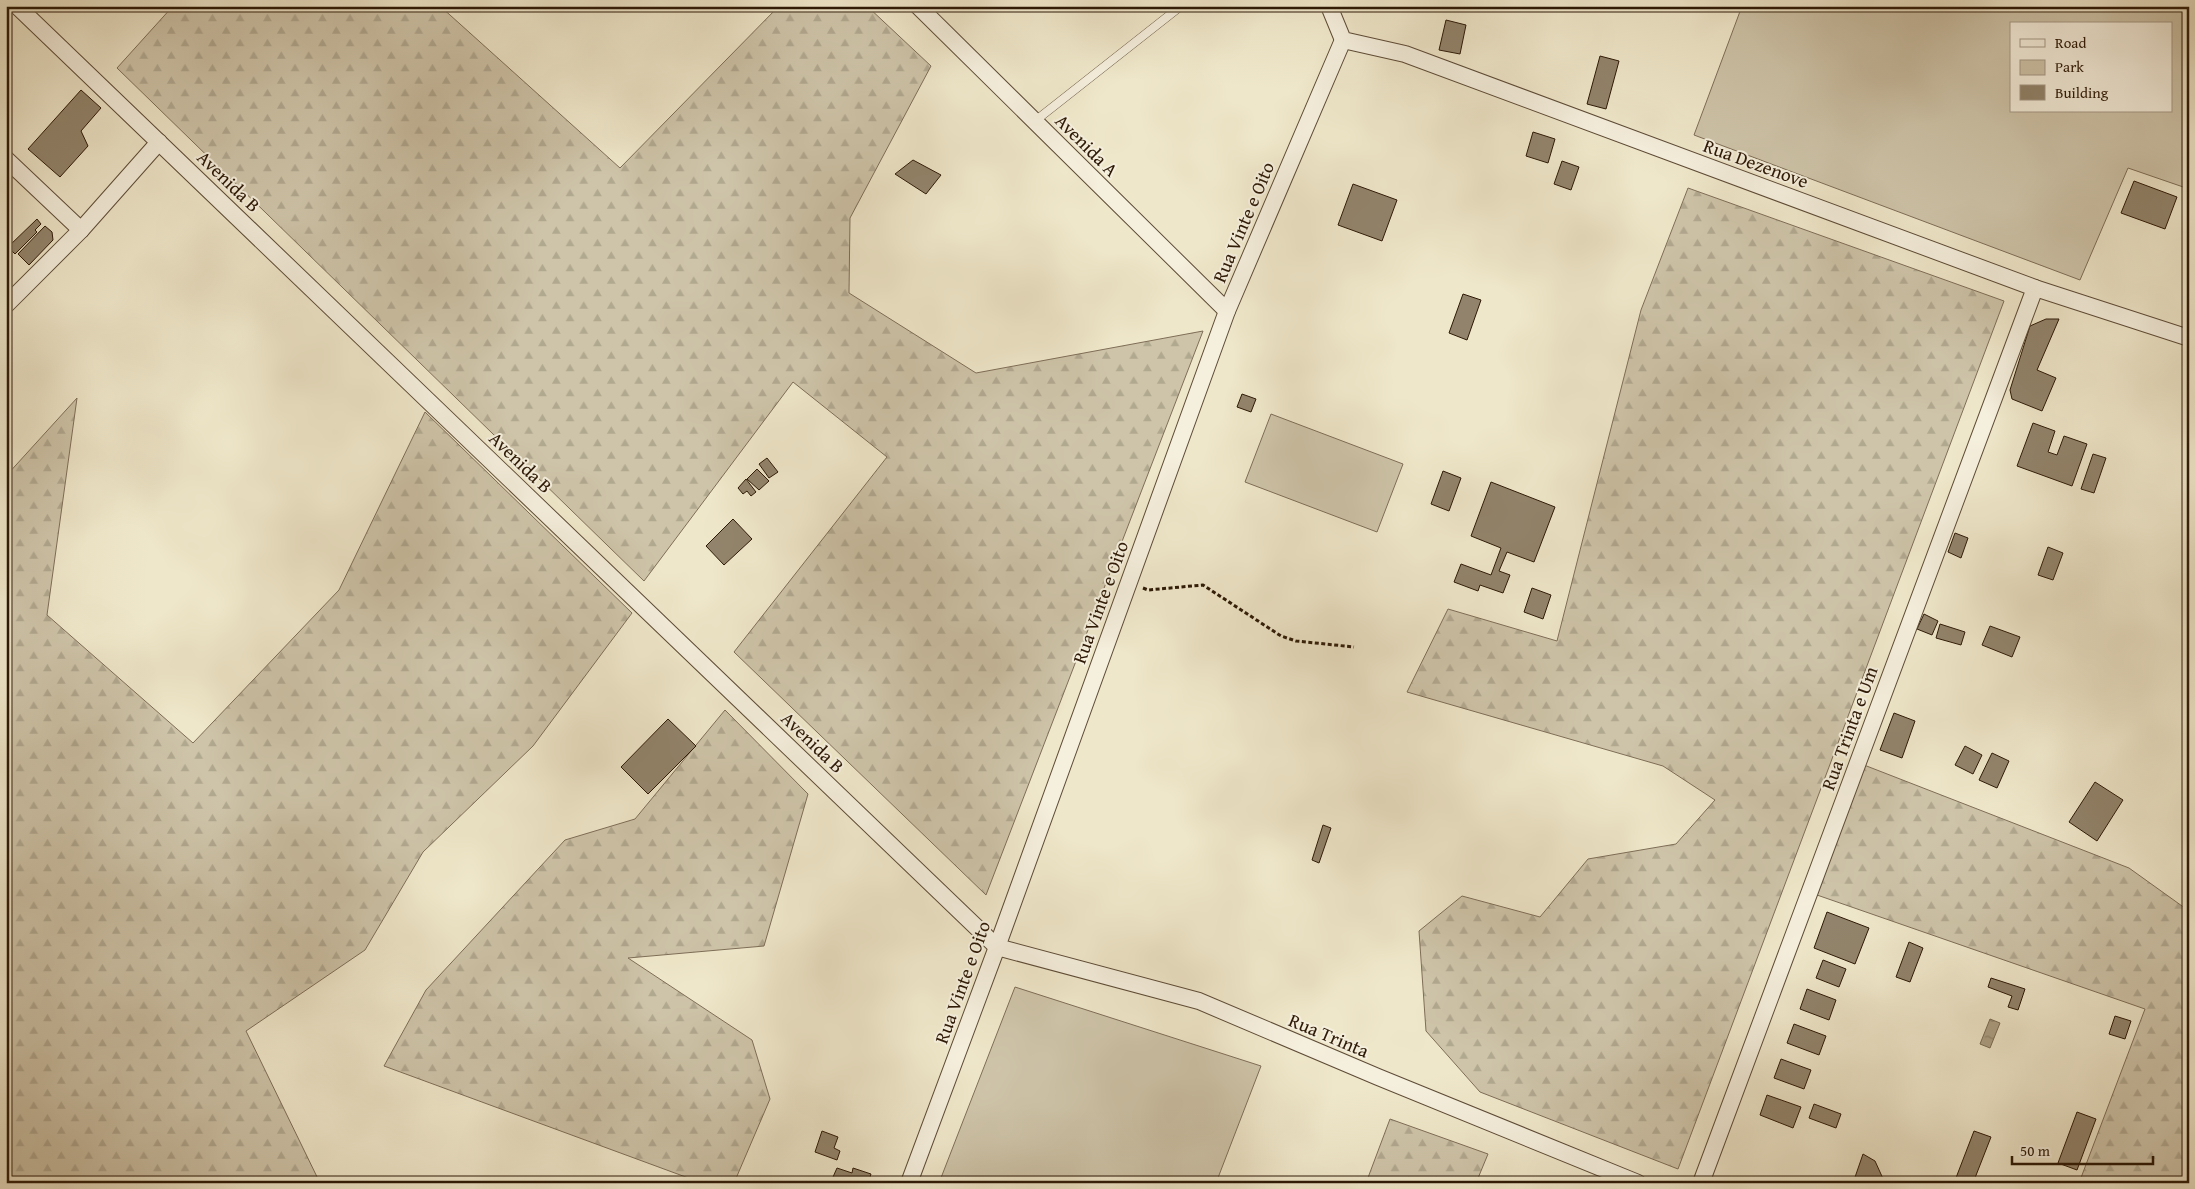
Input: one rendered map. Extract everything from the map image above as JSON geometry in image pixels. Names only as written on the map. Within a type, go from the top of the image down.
[{"type":"street","name":"Avenida B","points":[[17,6],[997,946]]},
{"type":"street","name":"Avenida A","points":[[918,6],[1227,311]]},
{"type":"street","points":[[1329,6],[1343,40]]},
{"type":"street","name":"Rua Dezenove","points":[[1343,40],[1405,54],[2035,288],[2189,338]]},
{"type":"street","name":"Rua Vinte e Oito","points":[[909,1183],[1227,311],[1343,40]]},
{"type":"street","points":[[6,305],[81,230],[160,142]]},
{"type":"street","points":[[6,159],[81,230]]},
{"type":"street","name":"Rua Trinta e Um","points":[[1701,1183],[2035,288]]},
{"type":"street","name":"Rua Trinta","points":[[997,946],[1199,1001],[1387,1081],[1638,1183]]},
{"type":"lane","points":[[1035,121],[1181,6]]},
{"type":"path","points":[[1129,581],[1148,590],[1203,585],[1281,636],[1296,641],[1354,646]]},
{"type":"green space","points":[[173,6],[440,6],[620,168],[779,6],[867,6],[931,66],[850,218],[849,293],[976,373],[1203,331],[986,895],[734,652],[887,457],[793,382],[644,581],[117,68]]},
{"type":"green space","points":[[1742,6],[2189,6],[2189,189],[2128,168],[2080,280],[1694,135]]},
{"type":"green space","points":[[1688,188],[2004,301],[1678,1169],[1480,1092],[1426,1031],[1419,931],[1462,896],[1540,917],[1588,859],[1676,844],[1715,800],[1663,766],[1407,692],[1448,609],[1557,641],[1641,310]]},
{"type":"green space","points":[[77,398],[47,615],[193,743],[339,590],[425,412],[632,613],[533,746],[423,852],[365,950],[246,1031],[320,1183],[6,1183],[6,476]]},
{"type":"green space","points":[[1271,414],[1403,464],[1377,532],[1245,482]]},
{"type":"green space","points":[[725,710],[808,794],[764,946],[628,958],[752,1040],[770,1099],[734,1183],[702,1183],[384,1066],[426,990],[565,840],[635,819]]},
{"type":"green space","points":[[1864,765],[2129,868],[2189,911],[2189,1183],[2079,1183],[2145,1009],[1817,895]]},
{"type":"green space","points":[[1015,987],[1261,1066],[1216,1183],[939,1183]]},
{"type":"green space","points":[[1390,1119],[1488,1154],[1476,1183],[1366,1183]]},
{"type":"water","points":[[1990,1019],[2000,1023],[1990,1048],[1980,1044]]},
{"type":"building","points":[[1446,20],[1466,25],[1460,54],[1439,50]]},
{"type":"building","points":[[1600,56],[1619,61],[1606,109],[1587,104]]},
{"type":"building","points":[[81,90],[101,108],[81,131],[88,146],[60,177],[28,149]]},
{"type":"building","points":[[1533,132],[1555,139],[1548,163],[1526,156]]},
{"type":"building","points":[[913,160],[941,175],[926,194],[895,174]]},
{"type":"building","points":[[1562,161],[1579,167],[1571,190],[1554,184]]},
{"type":"building","points":[[2134,181],[2177,197],[2165,229],[2121,213]]},
{"type":"building","points":[[1353,184],[1397,200],[1382,241],[1338,225]]},
{"type":"building","points":[[37,219],[41,224],[35,230],[37,232],[15,254],[8,247]]},
{"type":"building","points":[[45,226],[52,232],[53,240],[29,265],[18,254]]},
{"type":"building","points":[[1463,294],[1481,300],[1467,340],[1449,333]]},
{"type":"building","points":[[2046,319],[2059,319],[2037,370],[2056,378],[2042,411],[2012,399],[2010,390],[2030,326]]},
{"type":"building","points":[[1242,394],[1256,399],[1251,412],[1237,407]]},
{"type":"building","points":[[2033,423],[2055,431],[2048,452],[2057,455],[2064,436],[2087,444],[2072,486],[2017,466]]},
{"type":"building","points":[[2093,454],[2106,458],[2094,493],[2081,489]]},
{"type":"building","points":[[767,458],[778,472],[769,478],[759,464]]},
{"type":"building","points":[[757,469],[769,481],[759,490],[747,479]]},
{"type":"building","points":[[1443,471],[1461,478],[1449,511],[1431,504]]},
{"type":"building","points":[[746,479],[756,492],[751,496],[747,491],[743,494],[738,488]]},
{"type":"building","points":[[1491,482],[1555,507],[1534,562],[1507,552],[1499,571],[1510,575],[1503,593],[1480,585],[1478,591],[1454,582],[1461,564],[1491,575],[1501,548],[1471,536]]},
{"type":"building","points":[[733,519],[752,539],[724,565],[706,546]]},
{"type":"building","points":[[1955,533],[1968,538],[1961,558],[1948,552]]},
{"type":"building","points":[[2048,547],[2063,553],[2053,580],[2038,575]]},
{"type":"building","points":[[1532,588],[1551,595],[1543,619],[1524,612]]},
{"type":"building","points":[[1924,614],[1938,621],[1932,635],[1917,629]]},
{"type":"building","points":[[1940,624],[1965,632],[1961,645],[1936,638]]},
{"type":"building","points":[[1990,626],[2020,637],[2012,657],[1982,645]]},
{"type":"building","points":[[1894,713],[1915,721],[1902,758],[1880,750]]},
{"type":"building","points":[[668,719],[696,746],[648,794],[621,767]]},
{"type":"building","points":[[1965,746],[1982,755],[1973,774],[1955,765]]},
{"type":"building","points":[[1992,753],[2009,761],[1997,788],[1979,780]]},
{"type":"building","points":[[2095,782],[2123,800],[2097,841],[2069,822]]},
{"type":"building","points":[[1323,825],[1331,828],[1319,863],[1312,860]]},
{"type":"building","points":[[1827,912],[1869,928],[1855,964],[1814,948]]},
{"type":"building","points":[[1909,942],[1923,948],[1910,982],[1896,977]]},
{"type":"building","points":[[1823,960],[1846,969],[1839,987],[1816,978]]},
{"type":"building","points":[[1991,978],[2025,989],[2018,1010],[2008,1007],[2012,996],[1988,987]]},
{"type":"building","points":[[1807,989],[1836,1000],[1829,1020],[1800,1009]]},
{"type":"building","points":[[2115,1016],[2131,1021],[2125,1039],[2109,1034]]},
{"type":"building","points":[[1794,1024],[1826,1036],[1819,1055],[1787,1043]]},
{"type":"building","points":[[1781,1059],[1811,1070],[1804,1089],[1774,1078]]},
{"type":"building","points":[[1767,1095],[1801,1107],[1793,1128],[1760,1115]]},
{"type":"building","points":[[1814,1104],[1841,1114],[1836,1128],[1809,1118]]},
{"type":"building","points":[[2077,1112],[2096,1119],[2077,1170],[2058,1163]]},
{"type":"building","points":[[822,1131],[838,1137],[834,1148],[840,1151],[837,1160],[815,1152]]},
{"type":"building","points":[[1974,1131],[1991,1137],[1973,1183],[1954,1183]]},
{"type":"building","points":[[1863,1154],[1875,1161],[1885,1183],[1853,1183]]},
{"type":"building","points":[[837,1168],[852,1173],[853,1168],[871,1174],[868,1183],[850,1183],[833,1177]]}]
